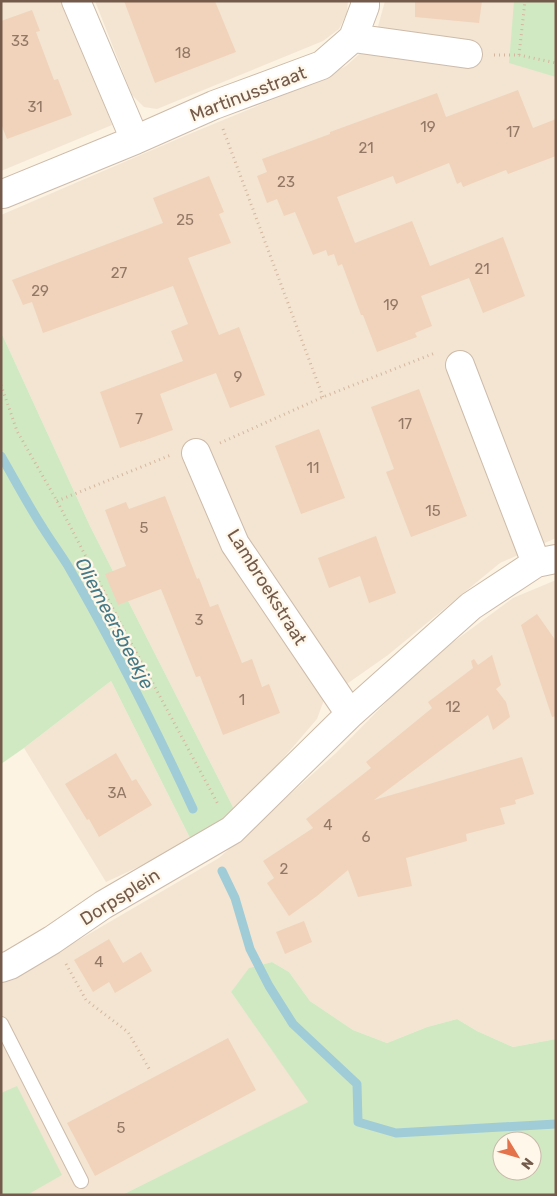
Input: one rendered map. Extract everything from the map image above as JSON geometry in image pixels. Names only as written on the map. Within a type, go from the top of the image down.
[{"type":"street","points":[[76,1],[135,140]]},
{"type":"street","name":"Martinusstraat","points":[[3,194],[135,140],[214,105],[322,65],[353,38],[365,1]]},
{"type":"street","points":[[353,38],[468,54]]},
{"type":"street","points":[[232,830],[350,714],[471,606],[546,561],[460,364]]},
{"type":"street","name":"Lambroekstraat","points":[[196,453],[235,544],[350,714]]},
{"type":"street","name":"Dorpsplein","points":[[4,963],[52,940],[103,905],[232,830]]},
{"type":"lane","points":[[1,1024],[81,1181]]},
{"type":"path","points":[[519,55],[525,1]]},
{"type":"path","points":[[468,54],[519,55],[556,63]]},
{"type":"path","points":[[214,105],[323,397]]},
{"type":"path","points":[[57,501],[172,454],[196,453],[323,397],[439,352],[460,364]]},
{"type":"path","points":[[1,385],[17,431],[57,501],[232,830]]},
{"type":"path","points":[[52,940],[86,1000],[128,1032],[151,1072]]},
{"type":"shaded area","points":[[1,1],[65,1],[112,125],[1,171]]},
{"type":"shaded area","points":[[95,1],[348,1],[347,13],[339,29],[323,41],[157,109],[144,107],[132,95]]},
{"type":"shaded area","points":[[385,1],[556,1],[556,538],[500,563],[388,655],[324,700],[317,719],[236,813],[90,526],[1,332],[1,215],[313,83],[346,66],[374,41]]},
{"type":"shaded area","points":[[556,580],[556,1039],[513,1047],[477,1031],[457,1019],[427,1027],[387,1043],[353,1030],[310,1001],[289,972],[272,962],[250,968],[231,992],[309,1102],[122,1195],[1,1195],[1,979],[77,941],[219,858],[336,753],[425,663],[513,598]]},
{"type":"shaded area","points":[[111,681],[192,842],[106,882],[24,748]]},
{"type":"green space","points":[[514,1],[556,1],[556,77],[509,63]]},
{"type":"green space","points":[[1,332],[90,526],[236,813],[192,842],[111,681],[1,764]]},
{"type":"green space","points":[[272,962],[289,972],[310,1001],[353,1030],[387,1043],[427,1027],[457,1019],[477,1031],[513,1047],[556,1039],[556,1195],[122,1195],[308,1102],[231,992],[249,968]]},
{"type":"green space","points":[[17,1086],[62,1175],[27,1195],[1,1195],[1,1093]]},
{"type":"building","points":[[124,1],[215,1],[236,52],[155,83]]},
{"type":"building","points":[[415,1],[482,1],[479,23],[415,17]]},
{"type":"building","points":[[32,10],[40,31],[36,32],[54,80],[58,79],[72,115],[7,139],[1,124],[1,21]]},
{"type":"building","points":[[518,90],[533,128],[556,119],[556,156],[508,174],[506,170],[463,187],[461,182],[457,184],[449,163],[396,184],[393,176],[337,197],[355,243],[412,221],[430,266],[503,237],[525,296],[483,313],[469,278],[421,296],[432,326],[415,333],[417,337],[377,352],[342,264],[338,266],[334,254],[328,256],[326,250],[313,255],[295,212],[284,216],[277,199],[267,203],[257,176],[267,172],[262,159],[437,93],[446,117]]},
{"type":"building","points":[[209,176],[224,212],[219,214],[231,243],[188,258],[219,335],[239,327],[265,395],[230,408],[216,373],[194,381],[160,394],[173,430],[120,448],[100,392],[183,361],[171,331],[188,324],[173,286],[43,333],[32,302],[23,305],[12,280],[163,223],[153,198]]},
{"type":"building","points":[[419,389],[467,516],[411,537],[386,472],[394,469],[371,407]]},
{"type":"building","points":[[319,429],[345,498],[301,514],[275,446]]},
{"type":"building","points":[[165,496],[197,579],[199,578],[210,607],[218,604],[242,663],[252,659],[262,687],[269,684],[280,713],[223,735],[200,676],[196,677],[161,589],[118,605],[105,574],[126,566],[105,510],[126,502],[129,509]]},
{"type":"building","points":[[376,536],[396,593],[369,603],[360,576],[329,588],[318,558]]},
{"type":"building","points":[[537,614],[556,641],[556,716],[552,717],[521,625]]},
{"type":"building","points":[[492,655],[501,685],[496,689],[506,702],[510,717],[493,730],[488,715],[374,800],[522,757],[534,794],[515,800],[516,804],[500,808],[505,824],[466,834],[467,841],[406,858],[412,886],[358,897],[348,870],[289,916],[267,883],[274,878],[263,861],[313,828],[306,819],[371,768],[366,762],[432,708],[428,702],[473,668],[471,661],[474,659],[478,665]]},
{"type":"building","points":[[116,753],[132,781],[136,779],[152,805],[99,837],[65,784]]},
{"type":"building","points":[[304,921],[312,942],[285,954],[276,932]]},
{"type":"building","points":[[109,939],[123,963],[141,952],[152,971],[115,993],[109,982],[93,992],[74,960]]},
{"type":"building","points":[[228,1038],[256,1090],[95,1176],[67,1123]]},
{"type":"waterway","name":"Oliemeersbeekje","points":[[1,456],[102,626],[149,717],[193,809]]},
{"type":"waterway","name":"Oliemeersbeekje","points":[[222,871],[235,898],[250,949],[269,986],[293,1024],[357,1084],[358,1122],[396,1133],[556,1124]]}]
